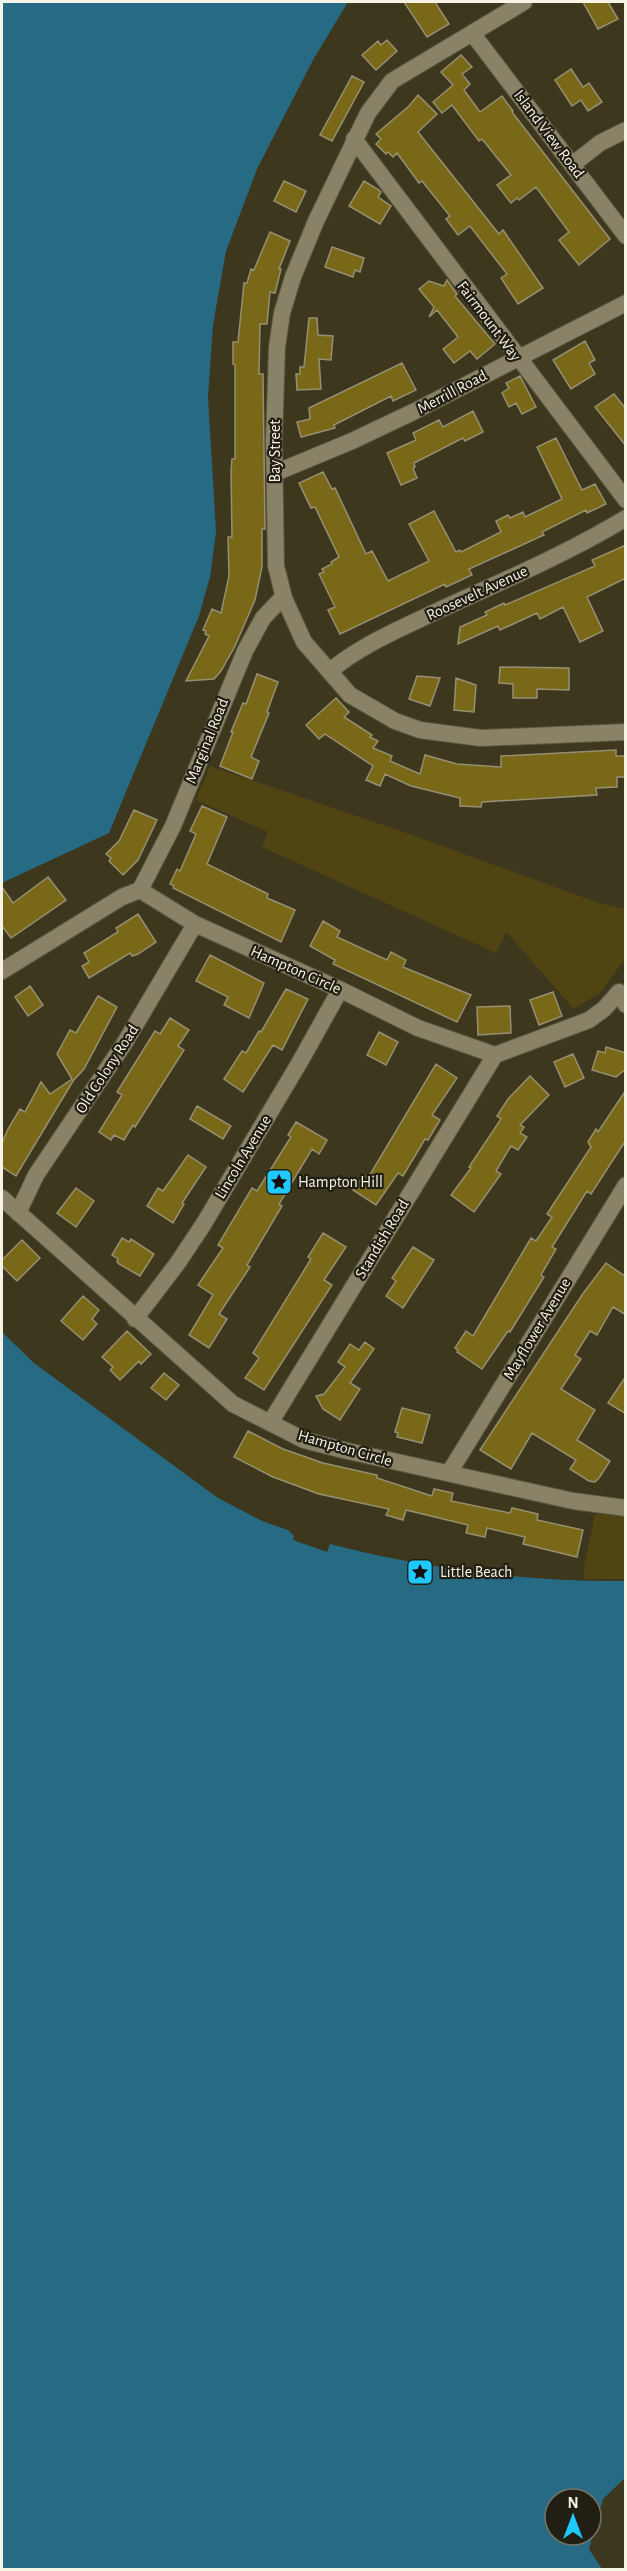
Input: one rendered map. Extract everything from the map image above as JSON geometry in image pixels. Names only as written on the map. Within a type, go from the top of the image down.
[{"type":"street","name":"Bay Street","points":[[524,2],[392,81],[368,113],[316,221],[293,278],[282,313],[277,347],[276,566],[283,597],[304,642],[350,695],[395,721],[420,730],[481,738],[626,732]]},
{"type":"street","name":"Island View Road","points":[[472,33],[626,236]]},
{"type":"street","points":[[572,165],[600,143],[626,130]]},
{"type":"street","name":"Fairmount Way","points":[[354,140],[517,359],[626,500]]},
{"type":"street","name":"Merrill Road","points":[[275,473],[352,441],[626,303]]},
{"type":"street","name":"Roosevelt Avenue","points":[[330,671],[348,656],[387,635],[591,539],[626,518]]},
{"type":"street","name":"Marginal Road","points":[[140,890],[173,826],[207,738],[245,651],[263,618],[283,597]]},
{"type":"street","points":[[2,971],[122,897],[140,890]]},
{"type":"street","name":"Hampton Circle","points":[[140,890],[195,924],[418,1028],[495,1055]]},
{"type":"street","name":"Old Colony Road","points":[[18,1213],[36,1175],[124,1044],[195,924]]},
{"type":"street","name":"Lincoln Avenue","points":[[135,1319],[203,1225],[301,1060],[339,990]]},
{"type":"street","points":[[495,1055],[589,1020],[623,994]]},
{"type":"street","name":"Standish Road","points":[[270,1423],[495,1055]]},
{"type":"street","name":"Mayflower Avenue","points":[[449,1473],[626,1185]]},
{"type":"street","name":"Hampton Circle","points":[[2,1198],[233,1404],[304,1440],[394,1463],[562,1499],[626,1508]]},
{"type":"shaded area","points":[[210,766],[395,829],[599,903],[625,909],[625,959],[600,993],[574,1009],[506,932],[496,953],[262,847],[268,832],[196,800]]},
{"type":"shaded area","points":[[595,1514],[625,1516],[625,1579],[584,1579],[584,1568]]},
{"type":"water","points":[[2,2],[348,2],[313,60],[257,169],[226,251],[213,325],[208,397],[216,532],[210,577],[199,616],[109,833],[2,883]]},
{"type":"water","points":[[2,1332],[34,1363],[218,1498],[262,1521],[288,1530],[294,1536],[293,1540],[327,1552],[330,1544],[366,1553],[476,1572],[550,1579],[625,1581],[626,2477],[603,2499],[603,2487],[543,2487],[543,2547],[590,2547],[602,2569],[2,2569]]},
{"type":"building","points":[[404,2],[435,2],[449,24],[427,37]]},
{"type":"building","points":[[583,2],[608,2],[618,19],[598,29]]},
{"type":"building","points":[[387,40],[397,51],[376,70],[362,55],[378,41],[381,45]]},
{"type":"building","points":[[461,55],[472,67],[462,74],[470,84],[464,90],[480,112],[502,96],[610,239],[579,265],[559,240],[569,232],[536,187],[511,203],[497,185],[511,175],[482,139],[479,141],[452,105],[442,113],[433,102],[453,85],[441,72]]},
{"type":"building","points":[[571,69],[583,87],[589,83],[602,102],[588,111],[581,100],[572,106],[555,80]]},
{"type":"building","points":[[352,76],[364,82],[332,141],[320,135]]},
{"type":"building","points":[[418,95],[437,114],[418,132],[499,234],[503,230],[543,288],[518,304],[501,278],[507,274],[470,226],[458,235],[446,219],[450,216],[422,181],[419,183],[397,153],[393,157],[388,152],[386,154],[376,144],[381,139],[376,134],[409,106]]},
{"type":"building","points":[[284,181],[306,191],[296,212],[274,201]]},
{"type":"building","points":[[364,181],[379,190],[381,192],[378,197],[391,206],[380,224],[349,206]]},
{"type":"building","points":[[270,232],[290,241],[279,269],[281,269],[275,293],[270,292],[267,324],[260,324],[259,374],[263,374],[265,529],[262,529],[262,567],[255,600],[235,646],[221,671],[214,679],[186,681],[209,636],[203,630],[212,609],[221,613],[229,576],[228,537],[232,537],[231,471],[232,459],[235,459],[233,342],[238,342],[244,283],[247,283],[251,269],[254,270]]},
{"type":"building","points":[[332,247],[364,258],[360,272],[355,270],[353,277],[325,267]]},
{"type":"building","points":[[447,280],[457,294],[455,296],[495,344],[477,359],[470,351],[454,363],[443,349],[458,337],[437,310],[429,317],[434,307],[419,289],[429,281],[444,286]]},
{"type":"building","points":[[309,318],[317,318],[318,335],[333,336],[331,360],[319,359],[321,389],[297,390],[296,374],[300,374],[300,367],[304,367]]},
{"type":"building","points":[[585,341],[595,360],[589,363],[595,374],[571,389],[553,360]]},
{"type":"building","points":[[402,363],[416,390],[393,401],[391,396],[334,425],[335,428],[301,437],[297,422],[310,419],[309,408]]},
{"type":"building","points":[[520,376],[536,407],[522,414],[516,403],[509,407],[502,393],[509,388],[506,383]]},
{"type":"building","points":[[614,394],[626,409],[626,446],[595,407]]},
{"type":"building","points":[[473,411],[483,432],[465,441],[463,438],[414,463],[413,468],[417,478],[401,485],[387,453],[416,440],[413,433],[439,420],[443,427]]},
{"type":"building","points":[[556,438],[582,490],[595,484],[606,504],[587,513],[586,510],[542,532],[544,535],[469,569],[472,575],[446,587],[445,584],[340,634],[328,610],[335,607],[319,574],[324,572],[322,569],[339,557],[315,507],[311,508],[299,483],[323,472],[332,489],[335,488],[366,554],[372,551],[388,581],[429,561],[409,524],[434,511],[456,552],[460,550],[461,552],[501,532],[496,521],[508,515],[510,518],[523,512],[525,517],[562,499],[537,447]]},
{"type":"building","points":[[626,545],[626,578],[587,597],[603,631],[580,642],[563,607],[540,619],[537,613],[500,630],[498,626],[458,644],[460,627],[487,615],[485,612],[595,566],[592,560]]},
{"type":"building","points":[[500,667],[569,668],[569,690],[537,689],[537,698],[513,698],[513,684],[499,683]]},
{"type":"building","points":[[257,674],[278,682],[267,712],[269,713],[251,757],[259,761],[252,779],[220,766],[233,732],[231,732],[243,703],[246,704]]},
{"type":"building","points":[[417,676],[440,678],[430,706],[409,699]]},
{"type":"building","points":[[456,678],[476,685],[474,712],[454,710]]},
{"type":"building","points":[[336,698],[349,712],[344,717],[378,741],[373,748],[392,756],[390,761],[420,774],[425,755],[457,764],[501,767],[501,756],[616,750],[616,756],[626,756],[626,777],[617,777],[617,787],[596,788],[597,795],[482,802],[481,807],[460,806],[460,798],[411,786],[385,774],[380,786],[366,780],[373,766],[325,734],[319,739],[306,725]]},
{"type":"building","points":[[202,806],[227,817],[207,864],[268,894],[267,898],[295,910],[281,942],[173,888],[174,886],[170,884],[177,869],[180,871],[196,834],[190,831]]},
{"type":"building","points":[[134,810],[157,820],[138,860],[123,875],[109,861],[111,858],[106,854],[119,841]]},
{"type":"building","points":[[48,877],[66,900],[11,938],[2,926],[2,887],[13,903]]},
{"type":"building","points":[[138,914],[156,942],[138,954],[132,956],[130,953],[89,978],[82,966],[89,962],[84,953],[118,932],[116,928]]},
{"type":"building","points":[[323,921],[340,931],[337,937],[387,960],[391,952],[406,960],[403,967],[471,995],[457,1022],[333,964],[335,960],[310,946]]},
{"type":"building","points":[[210,955],[264,983],[249,1018],[224,1005],[228,997],[196,981]]},
{"type":"building","points":[[30,986],[43,1005],[28,1016],[15,997]]},
{"type":"building","points":[[286,989],[308,999],[282,1050],[273,1045],[243,1092],[224,1079],[242,1051],[246,1053],[259,1031],[261,1032]]},
{"type":"building","points":[[553,992],[562,1016],[539,1025],[530,1000]]},
{"type":"building","points":[[98,996],[117,1007],[84,1069],[73,1081],[16,1176],[2,1167],[2,1143],[8,1129],[20,1109],[25,1112],[41,1082],[50,1094],[72,1079],[57,1054],[70,1030],[76,1033]]},
{"type":"building","points":[[510,1006],[511,1033],[478,1035],[477,1007]]},
{"type":"building","points":[[170,1018],[189,1030],[178,1046],[184,1050],[135,1127],[133,1125],[124,1140],[114,1135],[111,1140],[99,1132],[122,1095],[117,1092],[155,1031],[160,1034]]},
{"type":"building","points":[[379,1032],[398,1042],[386,1065],[367,1055]]},
{"type":"building","points":[[606,1047],[626,1053],[626,1069],[616,1077],[592,1070],[598,1051],[605,1053]]},
{"type":"building","points":[[573,1054],[584,1078],[565,1087],[554,1062]]},
{"type":"building","points":[[436,1064],[457,1078],[432,1115],[440,1120],[428,1140],[425,1139],[403,1176],[398,1173],[376,1205],[353,1190],[364,1175],[368,1178]]},
{"type":"building","points":[[530,1076],[549,1095],[520,1125],[524,1127],[520,1133],[527,1137],[518,1150],[511,1146],[496,1171],[501,1174],[474,1212],[451,1195],[471,1168],[469,1167],[501,1119],[497,1116],[508,1099]]},
{"type":"building","points":[[626,1090],[626,1140],[591,1194],[587,1191],[552,1247],[556,1249],[541,1275],[544,1277],[510,1332],[508,1331],[482,1369],[457,1352],[455,1348],[466,1331],[473,1336],[531,1238],[536,1241],[552,1217],[547,1214],[591,1147],[588,1142],[596,1129],[598,1132]]},
{"type":"building","points":[[197,1106],[231,1126],[223,1139],[190,1119]]},
{"type":"building","points":[[296,1122],[327,1140],[319,1154],[312,1149],[279,1204],[282,1206],[247,1265],[250,1267],[219,1314],[227,1319],[209,1348],[189,1335],[213,1295],[198,1285],[223,1248],[218,1245],[252,1188],[257,1191],[291,1137],[288,1135]]},
{"type":"building","points":[[188,1155],[206,1167],[182,1203],[184,1204],[173,1223],[147,1206],[158,1188],[163,1191]]},
{"type":"building","points":[[76,1188],[94,1201],[76,1227],[57,1213]]},
{"type":"building","points":[[323,1233],[346,1247],[324,1280],[332,1285],[264,1390],[245,1378],[259,1358],[253,1353],[311,1259],[308,1257]]},
{"type":"building","points":[[122,1238],[129,1242],[131,1239],[154,1254],[140,1276],[119,1264],[118,1259],[112,1255]]},
{"type":"building","points":[[22,1240],[40,1258],[17,1281],[2,1266],[2,1260]]},
{"type":"building","points":[[413,1247],[434,1260],[403,1308],[386,1296],[396,1281],[392,1278]]},
{"type":"building","points":[[606,1263],[626,1277],[626,1315],[613,1307],[597,1335],[590,1331],[575,1355],[581,1359],[561,1389],[595,1410],[577,1440],[610,1461],[595,1482],[589,1481],[570,1469],[576,1460],[532,1433],[511,1469],[480,1450],[582,1295]]},
{"type":"building","points":[[83,1296],[99,1310],[92,1319],[97,1324],[83,1340],[61,1321]]},
{"type":"building","points":[[127,1331],[151,1354],[141,1364],[139,1361],[120,1380],[110,1370],[113,1367],[102,1357]]},
{"type":"building","points":[[365,1342],[374,1349],[350,1383],[360,1389],[340,1420],[323,1409],[316,1396],[324,1394],[345,1367],[338,1362],[350,1344],[359,1350]]},
{"type":"building","points":[[164,1373],[179,1385],[166,1400],[151,1388]]},
{"type":"building","points":[[626,1376],[626,1414],[608,1403]]},
{"type":"building","points":[[402,1408],[430,1415],[422,1443],[397,1437],[398,1433],[395,1432]]},
{"type":"building","points":[[248,1431],[283,1449],[323,1463],[377,1475],[377,1478],[432,1496],[434,1489],[453,1493],[451,1501],[510,1513],[512,1508],[538,1514],[537,1520],[583,1530],[577,1557],[523,1544],[525,1537],[487,1528],[485,1537],[466,1533],[468,1525],[406,1510],[403,1520],[386,1515],[389,1509],[319,1494],[273,1477],[234,1457]]},
{"type":"place","name":"Hampton Hill","points":[[279,1182]]},
{"type":"place","name":"Little Beach","points":[[420,1572]]}]
